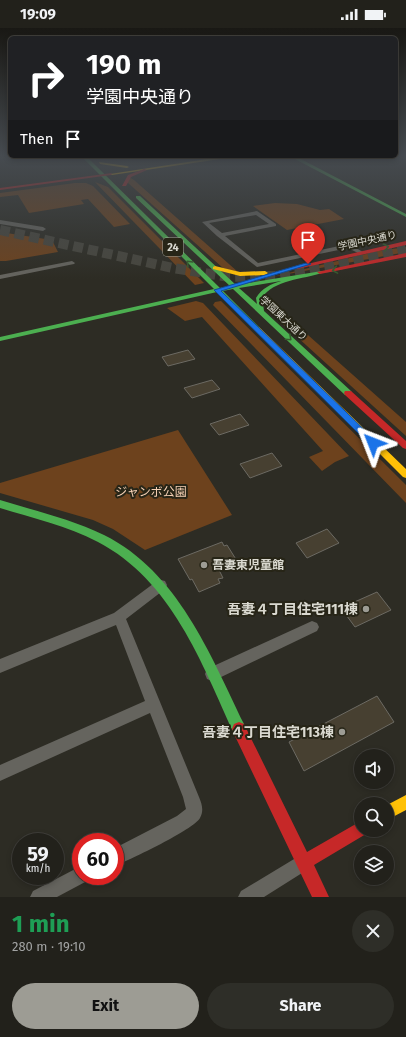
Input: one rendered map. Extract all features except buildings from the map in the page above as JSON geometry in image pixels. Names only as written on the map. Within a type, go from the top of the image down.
[{"type":"main road","name":"学園東大通り","points":[[124,198],[406,475]]},
{"type":"main road","name":"学園東大通り","points":[[138,198],[406,446]]},
{"type":"main road","points":[[370,198],[406,216]]},
{"type":"main road","name":"学園中央通り","points":[[0,339],[234,286],[280,272],[360,252],[406,243]]},
{"type":"main road","name":"学園中央通り","points":[[234,286],[317,273],[406,255]]},
{"type":"main road","points":[[214,268],[239,275],[280,272]]},
{"type":"main road","points":[[261,312],[259,300],[263,291],[270,286],[317,273]]},
{"type":"main road","points":[[0,504],[64,523],[113,544],[147,570],[161,584],[186,621],[321,897]]},
{"type":"main road","points":[[394,809],[406,802]]},
{"type":"main road","points":[[304,862],[354,833]]},
{"type":"street","points":[[219,235],[274,225],[257,213],[204,222],[219,235],[257,265],[348,246],[360,252]]},
{"type":"street","points":[[0,222],[43,229]]},
{"type":"street","points":[[0,277],[72,263]]},
{"type":"street","points":[[0,666],[118,617],[161,584]]},
{"type":"street","points":[[118,617],[194,805],[194,813],[183,822],[124,852]]},
{"type":"street","points":[[212,674],[312,627]]},
{"type":"street","points":[[0,773],[154,704]]},
{"type":"street","points":[[247,897],[304,862]]},
{"type":"street","points":[[49,894],[72,880]]},
{"type":"green space","points":[[20,198],[104,198],[130,224],[114,227],[88,199],[81,200],[84,204],[29,213]]},
{"type":"green space","points":[[110,198],[119,198],[204,283],[195,285]]},
{"type":"green space","points":[[144,198],[154,198],[238,272],[223,268]]},
{"type":"green space","points":[[275,203],[297,204],[320,210],[329,209],[344,219],[287,230],[253,206]]},
{"type":"green space","points":[[0,232],[52,240],[58,252],[0,261]]},
{"type":"green space","points":[[406,247],[406,252],[272,277],[378,251]]},
{"type":"green space","points":[[264,296],[406,422],[406,436],[273,315],[264,304]]},
{"type":"green space","points":[[196,301],[203,303],[349,456],[335,462],[322,471],[309,457],[323,451],[202,317],[185,321],[167,308]]},
{"type":"green space","points":[[221,301],[406,485],[406,503],[213,305],[215,302]]},
{"type":"green space","name":"ジャンボ公園","points":[[178,430],[232,515],[145,550],[113,529],[93,520],[0,493],[0,483]]},
{"type":"tunnel","points":[[0,230],[173,268],[229,277],[276,276],[329,267],[406,250]]},
{"type":"traffic: fast","points":[[125,198],[258,329]]},
{"type":"traffic: fast","points":[[139,198],[348,393]]},
{"type":"traffic: fast","points":[[371,198],[406,216]]},
{"type":"traffic: fast","points":[[0,339],[217,290],[320,272]]},
{"type":"traffic: fast","points":[[261,312],[259,298],[268,288],[285,281],[317,273]]},
{"type":"traffic: fast","points":[[0,504],[87,532],[114,546],[137,563],[157,582],[174,604],[189,628],[203,652],[239,729]]},
{"type":"traffic: slow","points":[[215,268],[240,274],[265,273]]},
{"type":"traffic: slow","points":[[258,329],[406,475]]},
{"type":"traffic: slow","points":[[394,809],[406,802]]},
{"type":"traffic: jam","points":[[297,267],[406,243]]},
{"type":"traffic: jam","points":[[320,272],[406,255]]},
{"type":"traffic: jam","points":[[348,393],[406,446]]},
{"type":"traffic: jam","points":[[239,729],[321,897]]},
{"type":"traffic: jam","points":[[304,862],[354,833]]},
{"type":"place","name":"吾妻東児童館","points":[[204,565]]},
{"type":"place","name":"吾妻４丁目住宅111棟","points":[[366,609]]},
{"type":"place","name":"吾妻４丁目住宅113棟","points":[[342,732]]},
{"type":"route","points":[[308,264],[217,290],[275,345],[373,443]]}]
